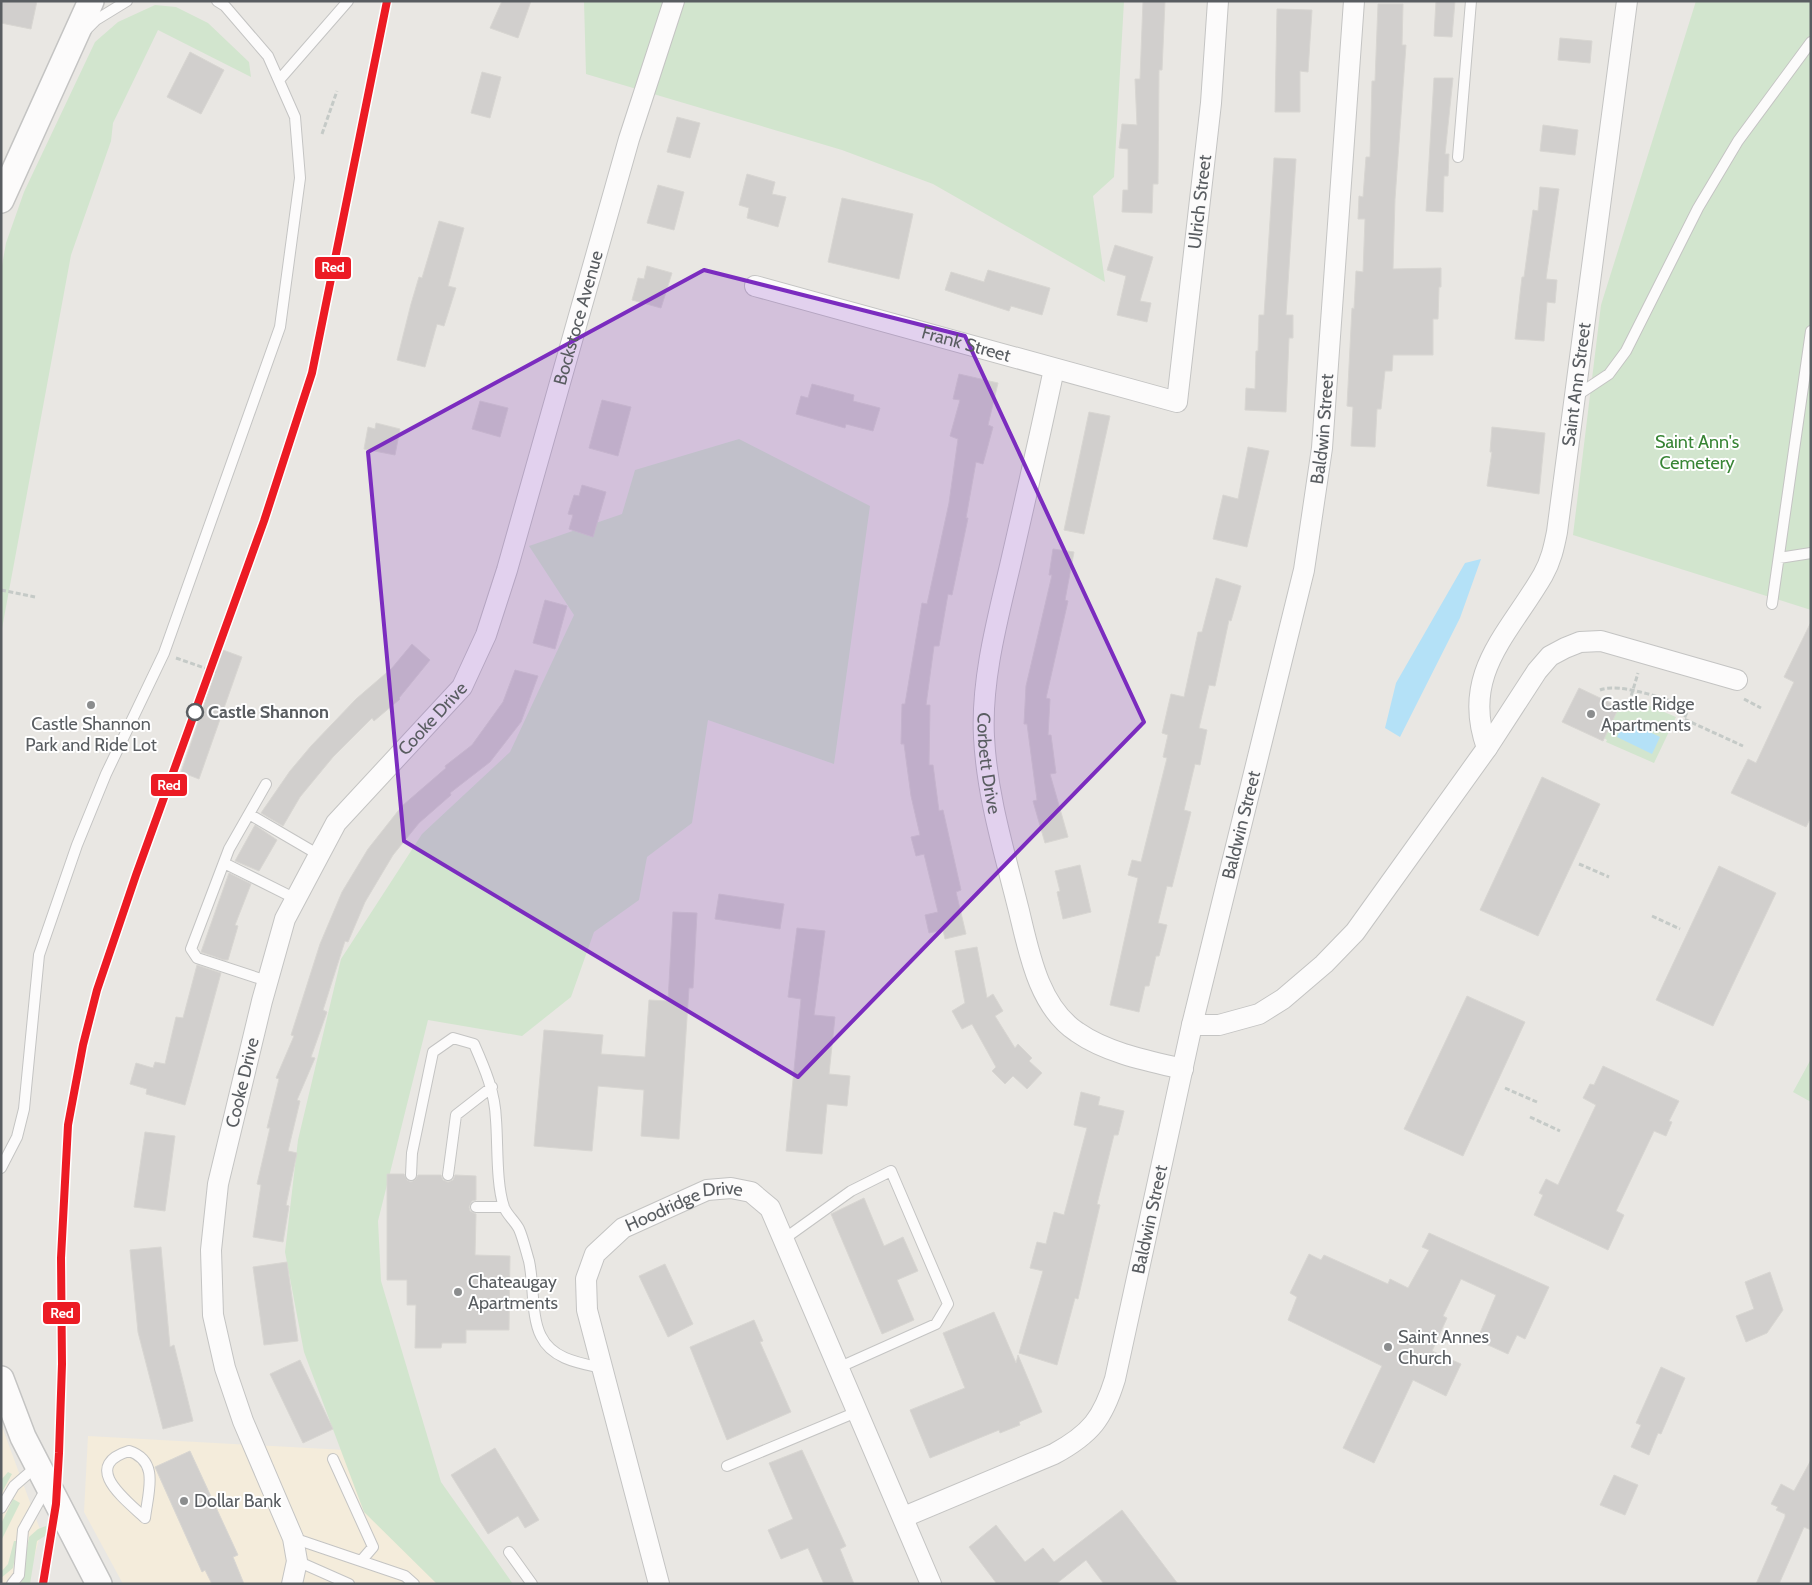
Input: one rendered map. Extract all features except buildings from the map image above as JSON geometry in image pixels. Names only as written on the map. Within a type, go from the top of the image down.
[{"type":"street","points":[[1,200],[91,1]]},
{"type":"street","name":"Bockstoce Avenue","points":[[486,636],[508,570],[630,139],[674,1]]},
{"type":"street","name":"Ulrich Street","points":[[1177,402],[1211,103],[1218,1]]},
{"type":"street","name":"Baldwin Street","points":[[904,1517],[1054,1454],[1077,1442],[1096,1424],[1107,1404],[1115,1379],[1192,1025],[1304,570],[1322,448],[1354,1]]},
{"type":"street","name":"Saint Ann Street","points":[[1487,748],[1480,727],[1478,704],[1482,679],[1495,648],[1543,575],[1551,559],[1557,532],[1628,1]]},
{"type":"street","name":"Frank Street","points":[[755,286],[1177,402]]},
{"type":"street","name":"Corbett Drive","points":[[1054,369],[1000,612],[985,691],[984,735],[988,784],[1023,929],[1040,984],[1056,1012],[1076,1032],[1105,1047],[1183,1069]]},
{"type":"street","name":"Cooke Drive","points":[[292,1584],[296,1561],[293,1538],[244,1421],[225,1368],[213,1315],[210,1250],[218,1184],[267,981],[286,919],[336,823],[462,687],[486,636]]},
{"type":"street","points":[[1192,1025],[1219,1025],[1259,1014],[1283,999],[1324,964],[1355,932],[1487,748],[1537,671],[1550,656],[1580,642],[1601,641],[1626,647],[1738,688]]},
{"type":"street","name":"Hoodridge Drive","points":[[659,1584],[587,1310],[586,1280],[595,1254],[623,1228],[707,1190],[731,1188],[751,1192],[770,1208],[932,1584]]},
{"type":"street","points":[[2,1383],[23,1437],[99,1584]]},
{"type":"lane","points":[[71,45],[96,20],[127,1]]},
{"type":"lane","points":[[1,1168],[17,1137],[24,1109],[39,955],[77,845],[103,783],[164,654],[280,327],[300,178],[296,117],[268,56],[225,6],[216,1]]},
{"type":"lane","points":[[280,79],[348,1]]},
{"type":"lane","points":[[1458,157],[1471,1]]},
{"type":"lane","points":[[1576,396],[1609,374],[1626,350],[1698,208],[1728,158],[1811,42]]},
{"type":"lane","points":[[1772,604],[1811,331]]},
{"type":"lane","points":[[1779,558],[1811,554]]},
{"type":"lane","points":[[266,784],[224,863],[191,948],[197,958],[267,981]]},
{"type":"lane","points":[[249,814],[319,855]]},
{"type":"lane","points":[[224,863],[296,899]]},
{"type":"lane","points":[[411,1174],[412,1153],[433,1052],[453,1038],[474,1044],[492,1088],[496,1119],[497,1158],[504,1207],[518,1228],[528,1260],[533,1283],[532,1297],[540,1336],[556,1354],[602,1368]]},
{"type":"lane","points":[[448,1175],[456,1114],[492,1088]]},
{"type":"lane","points":[[784,1239],[851,1191],[892,1172],[948,1304],[936,1324],[840,1367]]},
{"type":"lane","points":[[476,1207],[504,1207]]},
{"type":"lane","points":[[727,1466],[859,1411]]},
{"type":"lane","points":[[129,1451],[141,1455],[148,1465],[150,1477],[145,1518],[112,1486],[107,1475],[110,1462],[118,1454],[129,1451]]},
{"type":"lane","points":[[333,1459],[373,1547],[361,1561]]},
{"type":"lane","points":[[1,1508],[14,1486],[42,1476]]},
{"type":"lane","points":[[12,1584],[19,1575],[23,1530],[42,1476]]},
{"type":"lane","points":[[293,1538],[405,1576],[414,1584]]},
{"type":"lane","points":[[509,1552],[532,1584]]},
{"type":"lane","points":[[296,1561],[349,1584]]},
{"type":"path","points":[[322,134],[337,92]]},
{"type":"path","points":[[1,590],[35,597]]},
{"type":"path","points":[[164,654],[216,672]]},
{"type":"path","points":[[1627,710],[1641,664]]},
{"type":"path","points":[[1600,690],[1605,688],[1632,691],[1668,699],[1689,708],[1684,719],[1743,746]]},
{"type":"path","points":[[1738,688],[1761,708]]},
{"type":"path","points":[[1579,864],[1609,877]]},
{"type":"path","points":[[1652,916],[1680,929]]},
{"type":"path","points":[[1505,1088],[1537,1102]]},
{"type":"path","points":[[1530,1117],[1560,1130]]},
{"type":"highlighted area","points":[[704,270],[965,336],[1144,722],[798,1077],[404,841],[368,452]]},
{"type":"shaded area","points":[[1,1424],[41,1532],[27,1584],[1,1584]]},
{"type":"shaded area","points":[[88,1436],[345,1450],[486,1584],[123,1584],[84,1512]]},
{"type":"green space","points":[[584,1],[1124,1],[1114,177],[1093,196],[1105,282],[933,184],[842,150],[586,74]]},
{"type":"green space","name":"Saint Ann's Cemetery","points":[[1696,1],[1811,1],[1811,610],[1573,535],[1601,305]]},
{"type":"green space","points":[[155,5],[176,7],[208,23],[249,62],[251,77],[158,30],[113,123],[111,141],[71,255],[1,634],[1,271],[6,243],[24,192],[95,42],[118,22]]},
{"type":"green space","points":[[739,439],[870,506],[834,764],[708,720],[692,823],[647,857],[639,900],[594,932],[571,997],[522,1036],[428,1020],[378,1221],[381,1281],[441,1482],[513,1584],[437,1584],[364,1512],[304,1352],[285,1252],[298,1140],[341,959],[422,834],[510,752],[574,615],[529,546],[622,514],[635,470]]},
{"type":"green space","points":[[1633,699],[1676,717],[1654,763],[1606,742],[1607,740],[1604,738],[1619,707],[1629,711]]},
{"type":"green space","points":[[1811,1059],[1811,1102],[1793,1092]]},
{"type":"green space","points":[[8,1472],[12,1474],[1,1494],[1,1480]]},
{"type":"green space","points":[[13,1499],[20,1503],[1,1541],[1,1524]]},
{"type":"green space","points":[[46,1526],[48,1534],[37,1541],[30,1584],[21,1584],[29,1537],[38,1529]]},
{"type":"green space","points":[[14,1541],[18,1541],[13,1568],[1,1578],[1,1572],[8,1564]]},
{"type":"water","points":[[1481,559],[1460,618],[1400,737],[1385,728],[1396,683],[1465,563]]},
{"type":"water","points":[[1625,720],[1660,737],[1652,754],[1617,737]]},
{"type":"transit line","name":"Red","points":[[43,1584],[56,1504],[59,1453],[62,1364],[61,1258],[68,1125],[83,1045],[97,990],[136,875],[264,521],[312,373],[387,1]]},
{"type":"place","name":"Castle Shannon Park and Ride Lot","points":[[91,705]]},
{"type":"place","name":"Castle Shannon","points":[[195,712]]},
{"type":"place","name":"Castle Ridge Apartments","points":[[1591,714]]},
{"type":"place","name":"Chateaugay Apartments","points":[[458,1292]]},
{"type":"place","name":"Saint Annes Church","points":[[1388,1347]]},
{"type":"place","name":"Dollar Bank","points":[[184,1501]]}]
